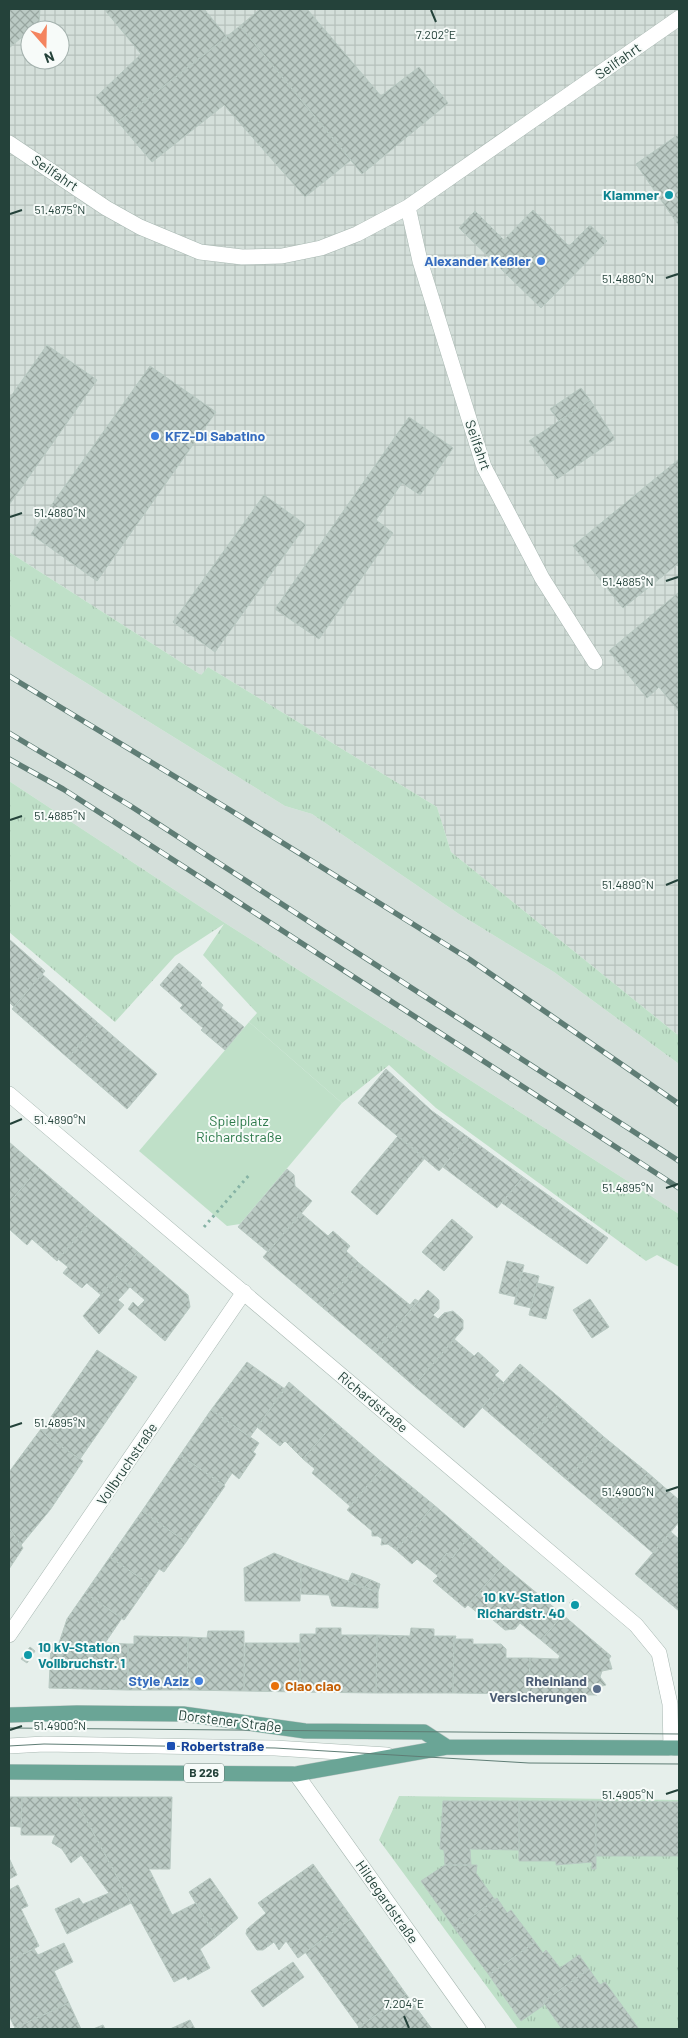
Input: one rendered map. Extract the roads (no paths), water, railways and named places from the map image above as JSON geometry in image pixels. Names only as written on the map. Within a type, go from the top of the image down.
[{"type":"main road","name":"Dorstener Straße","points":[[9,1715],[77,1713],[183,1714],[305,1731],[424,1732],[447,1747]]},
{"type":"main road","name":"B 226","points":[[9,1772],[296,1774],[447,1747],[675,1748]]},
{"type":"street","name":"Seilfahrt","points":[[9,143],[106,208],[131,222],[200,252],[242,257],[282,256],[321,248],[357,234],[408,206],[679,18]]},
{"type":"street","name":"Seilfahrt","points":[[408,206],[420,261],[484,467],[542,578],[595,662]]},
{"type":"street","name":"Richardstraße","points":[[9,1094],[636,1625],[659,1653],[670,1704],[675,1748]]},
{"type":"street","name":"Vollbruchstraße","points":[[9,1635],[244,1292]]},
{"type":"street","points":[[9,1746],[44,1744],[266,1748],[398,1756]]},
{"type":"street","name":"Hildegardstraße","points":[[296,1774],[478,2029]]},
{"type":"tram line","points":[[9,1728],[679,1734]]},
{"type":"tram line","points":[[9,1746],[44,1744],[275,1748],[529,1763],[679,1764]]},
{"type":"railway","points":[[9,676],[230,810],[469,959],[679,1104]]},
{"type":"railway","points":[[9,733],[129,805],[679,1161]]},
{"type":"railway","points":[[9,759],[63,789],[679,1188]]},
{"type":"place","name":"Klammer","points":[[669,195]]},
{"type":"place","name":"Alexander Keßler","points":[[541,261]]},
{"type":"place","name":"KFZ-Di Sabatino","points":[[155,436]]},
{"type":"place","name":"10 kV-Station Richardstr. 40","points":[[575,1605]]},
{"type":"place","name":"10 kV-Station Vollbruchstr. 1","points":[[28,1655]]},
{"type":"place","name":"Style Aziz","points":[[199,1681]]},
{"type":"place","name":"Ciao ciao","points":[[275,1686]]},
{"type":"place","name":"Rheinland Versicherungen","points":[[597,1689]]},
{"type":"place","name":"Robertstraße","points":[[171,1746]]},
{"type":"park label","name":"Spielplatz Richardstraße","points":[[239,1130]]}]
